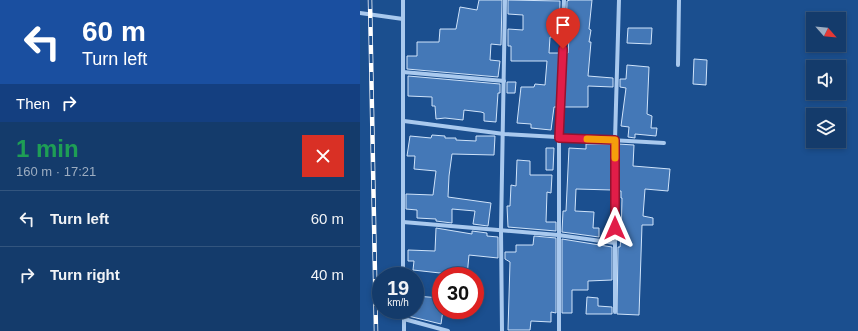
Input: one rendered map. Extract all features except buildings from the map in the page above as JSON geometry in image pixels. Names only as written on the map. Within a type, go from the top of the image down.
[{"type":"street","points":[[403,0],[403,267]]},
{"type":"street","points":[[502,331],[501,231],[504,134],[505,0]]},
{"type":"street","points":[[560,331],[558,235],[559,138],[564,0]]},
{"type":"street","points":[[615,312],[615,140],[619,0]]},
{"type":"street","points":[[678,65],[679,0]]},
{"type":"street","points":[[360,13],[403,19]]},
{"type":"street","points":[[403,72],[504,81]]},
{"type":"street","points":[[404,121],[504,134],[664,143]]},
{"type":"street","points":[[403,222],[558,235],[615,243]]},
{"type":"street","points":[[404,331],[404,319],[448,331]]},
{"type":"railway","points":[[370,0],[376,331]]},
{"type":"slow traffic","points":[[587,139],[615,140],[615,158]]},
{"type":"route","points":[[563,49],[559,138],[615,140],[615,228]]}]
